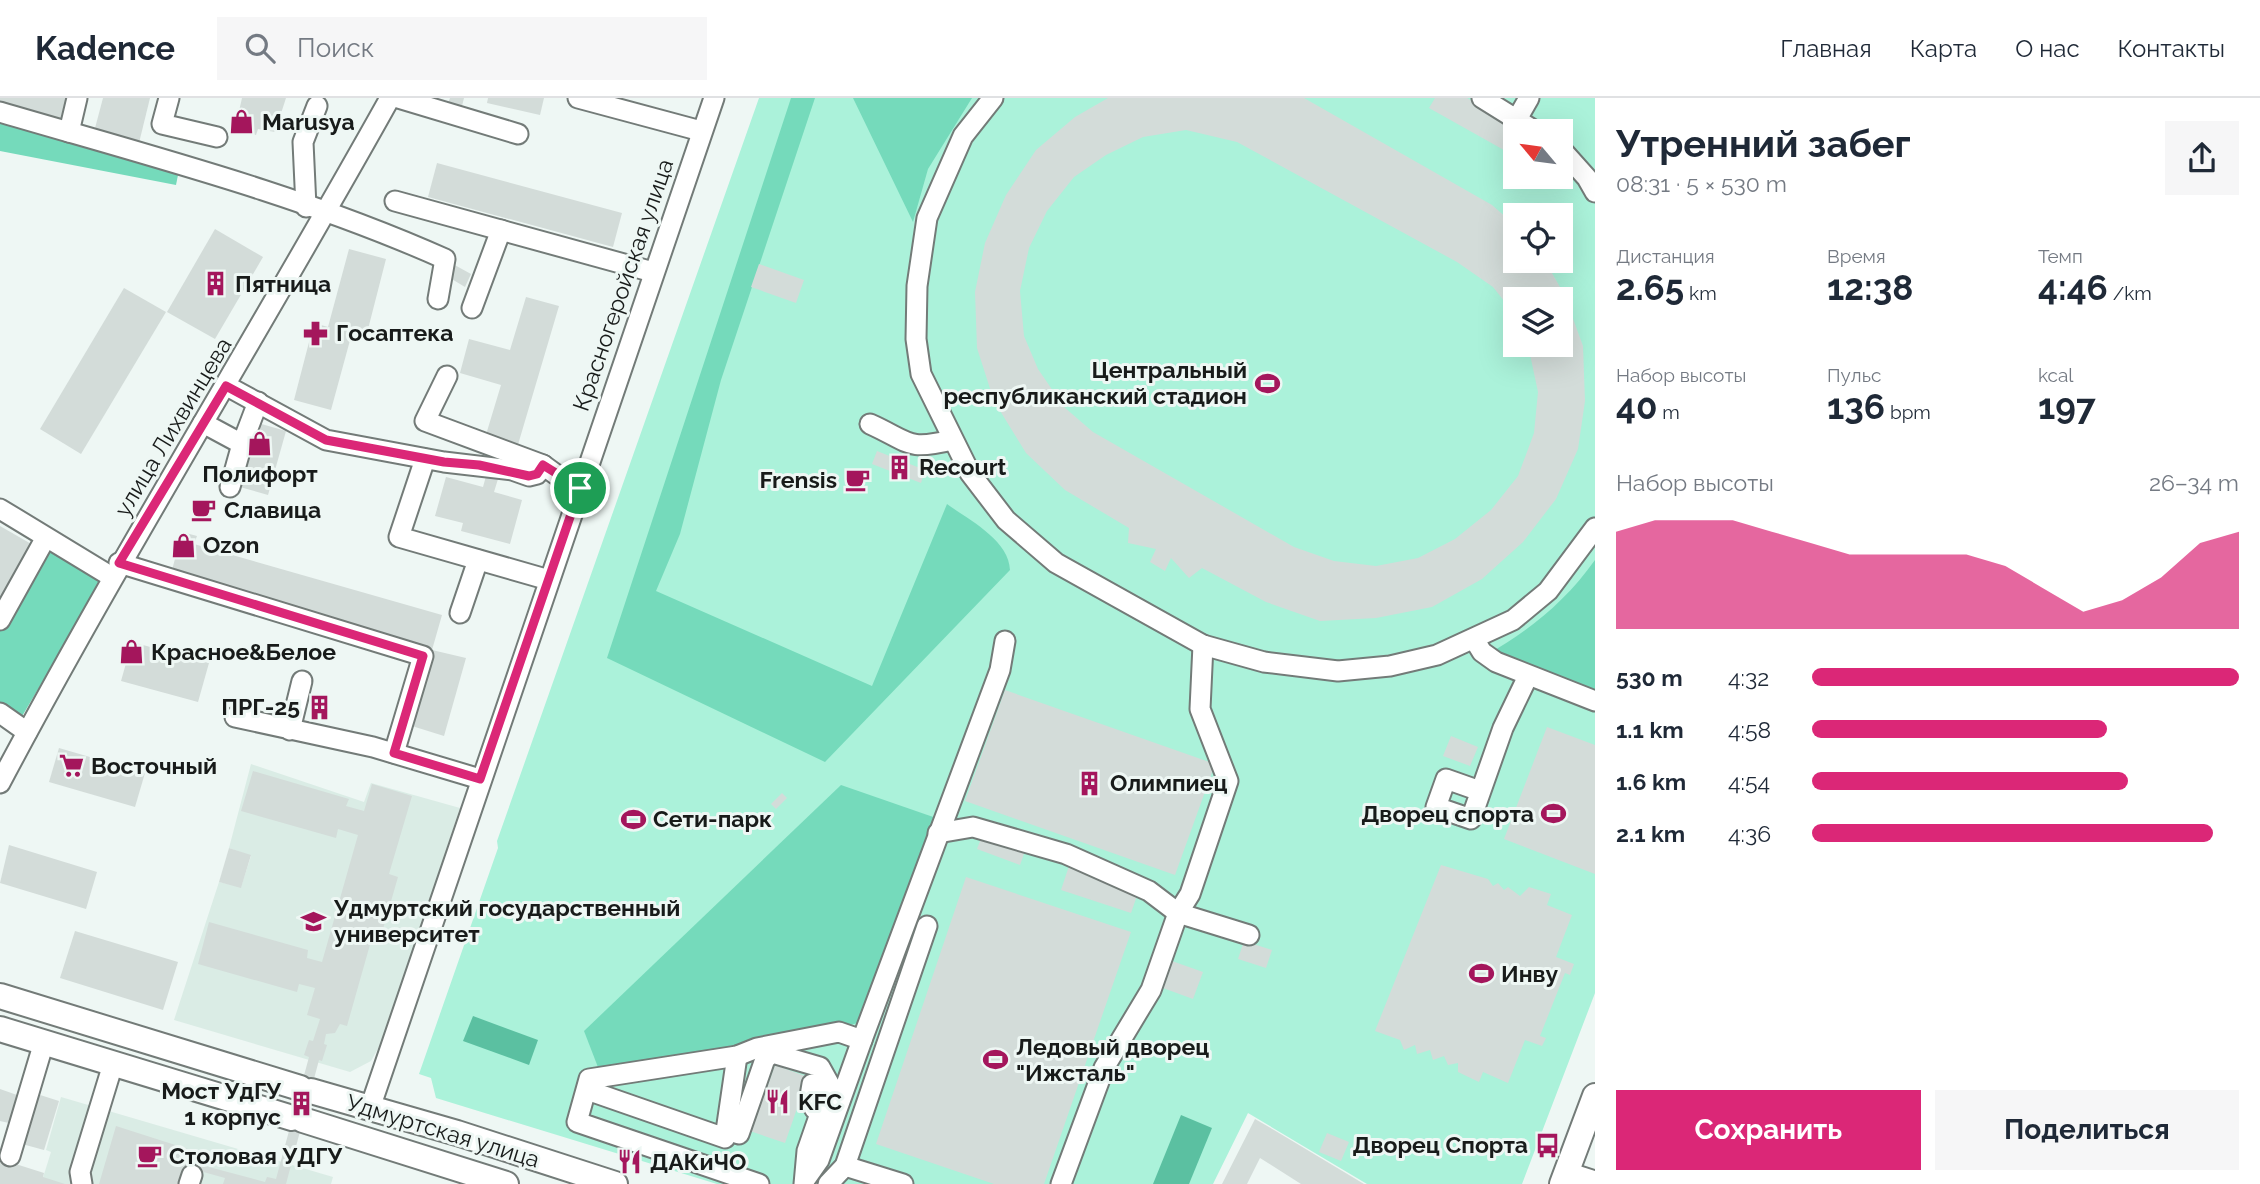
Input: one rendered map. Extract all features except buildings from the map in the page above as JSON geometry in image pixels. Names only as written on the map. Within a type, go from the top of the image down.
[{"type":"main road","name":"Удмуртская улица","points":[[0,996],[615,1184]]},
{"type":"main road","points":[[47,1043],[60,1014]]},
{"type":"main road","name":"Удмуртская улица","points":[[0,1029],[297,1119],[475,1179],[506,1184]]},
{"type":"main road","points":[[1565,1178],[1595,1096]]},
{"type":"street","points":[[69,132],[77,98]]},
{"type":"street","points":[[151,156],[169,98]]},
{"type":"street","name":"улица Лихвинцева","points":[[0,783],[115,570],[226,386],[390,98]]},
{"type":"street","points":[[398,98],[518,134]]},
{"type":"street","points":[[578,98],[701,131]]},
{"type":"street","name":"Красногеройская улица","points":[[370,1108],[714,98]]},
{"type":"street","points":[[993,98],[963,136],[936,193],[923,240],[916,313],[921,374],[970,474],[1006,520],[1056,563],[1203,645],[1264,662],[1338,671],[1390,666],[1437,655],[1513,620],[1548,591],[1595,528]]},
{"type":"street","points":[[1482,98],[1517,119],[1528,98]]},
{"type":"street","points":[[306,207],[303,142],[317,106]]},
{"type":"street","points":[[0,112],[262,189],[306,207],[384,232],[445,259],[438,299]]},
{"type":"street","points":[[162,124],[217,137]]},
{"type":"street","points":[[1573,158],[1595,171]]},
{"type":"street","points":[[1573,163],[1595,192]]},
{"type":"street","points":[[395,201],[653,272]]},
{"type":"street","points":[[472,308],[501,230]]},
{"type":"street","points":[[447,376],[425,421],[543,465],[580,488]]},
{"type":"street","points":[[226,386],[326,440],[425,459],[501,468],[529,476],[537,474],[543,465]]},
{"type":"street","points":[[230,487],[258,402]]},
{"type":"street","points":[[203,424],[242,444]]},
{"type":"street","points":[[870,424],[906,444],[918,447],[952,440]]},
{"type":"street","points":[[425,459],[399,537],[549,580]]},
{"type":"street","points":[[0,509],[45,539],[115,570],[423,656],[394,753]]},
{"type":"street","points":[[0,620],[45,539]]},
{"type":"street","points":[[460,613],[478,560]]},
{"type":"street","points":[[1474,639],[1482,652],[1496,662],[1595,701]]},
{"type":"street","points":[[801,1183],[807,1151],[827,1117],[862,1040],[1000,670],[1005,641]]},
{"type":"street","points":[[1061,1184],[1104,1068],[1151,990],[1178,913],[1190,894],[1228,781],[1200,709],[1203,645]]},
{"type":"street","points":[[1480,791],[1503,728],[1528,676]]},
{"type":"street","points":[[290,730],[302,681]]},
{"type":"street","points":[[0,713],[27,732]]},
{"type":"street","points":[[235,717],[394,753],[480,779]]},
{"type":"street","points":[[938,832],[974,827],[1066,855],[1149,891],[1178,913],[1248,935]]},
{"type":"street","points":[[828,1184],[845,1166],[927,926]]},
{"type":"street","points":[[759,1184],[577,1122],[589,1079],[601,1075],[737,1056],[757,1048],[839,1032],[862,1040]]},
{"type":"street","points":[[10,1156],[47,1043]]},
{"type":"street","points":[[726,1130],[739,1135],[765,1059],[772,1053],[820,1067],[830,1085],[827,1117]]},
{"type":"street","points":[[587,1090],[725,1138],[737,1056]]},
{"type":"street","points":[[82,1184],[80,1172],[113,1064]]},
{"type":"street","points":[[812,1084],[809,1099],[827,1117]]},
{"type":"street","points":[[845,1166],[902,1184]]},
{"type":"street","points":[[1565,1178],[1595,1181]]},
{"type":"shaded area","points":[[759,98],[1595,98],[1595,993],[1522,1184],[1367,1184],[1248,1113],[1213,1184],[717,1184],[436,1098],[431,1078],[419,1074],[498,848],[497,841]]},
{"type":"shaded area","points":[[791,98],[815,98],[721,380],[680,534],[656,591],[872,686],[947,504],[995,540],[1008,559],[1010,570],[825,762],[607,658]]},
{"type":"shaded area","points":[[853,98],[972,98],[928,169],[913,222]]},
{"type":"shaded area","points":[[0,119],[180,165],[176,185],[0,151]]},
{"type":"shaded area","points":[[48,549],[102,581],[21,718],[0,706],[0,630]]},
{"type":"shaded area","points":[[1595,560],[1595,701],[1486,655],[1546,614],[1572,589]]},
{"type":"shaded area","name":"Удмуртский государственный университет","points":[[251,764],[364,802],[371,783],[460,808],[384,1038],[371,1061],[350,1072],[174,1020],[219,882],[241,887],[251,856],[229,848]]},
{"type":"shaded area","points":[[841,785],[939,819],[858,1023],[757,1048],[601,1075],[584,1031]]},
{"type":"shaded area","points":[[473,1016],[538,1040],[529,1065],[463,1041]]},
{"type":"shaded area","points":[[61,1097],[333,1177],[331,1184],[41,1184],[51,1152],[46,1150]]},
{"type":"shaded area","points":[[1181,1115],[1212,1128],[1189,1184],[1153,1184]]},
{"type":"place","name":"Marusya","points":[[242,122]]},
{"type":"place","name":"Пятница","points":[[215,284]]},
{"type":"place","name":"Госаптека","points":[[316,333]]},
{"type":"place","name":"Центральный республиканский стадион","points":[[1267,383]]},
{"type":"place","name":"Полифорт","points":[[260,444]]},
{"type":"place","name":"Recourt","points":[[899,467]]},
{"type":"place","name":"Frensis","points":[[857,480]]},
{"type":"place","name":"Славица","points":[[204,510]]},
{"type":"place","name":"Ozon","points":[[183,545]]},
{"type":"place","name":"Красное&Белое","points":[[131,652]]},
{"type":"place","name":"ПРГ-25","points":[[320,707]]},
{"type":"place","name":"Восточный","points":[[71,766]]},
{"type":"place","name":"Олимпиец","points":[[1090,783]]},
{"type":"place","name":"Дворец спорта","points":[[1554,814]]},
{"type":"place","name":"Сети-парк","points":[[633,819]]},
{"type":"place","name":"Удмуртский государственный университет","points":[[314,921]]},
{"type":"place","name":"Инву","points":[[1481,974]]},
{"type":"place","name":"Ледовый дворец \"Ижсталь\"","points":[[996,1060]]},
{"type":"place","name":"KFC","points":[[778,1102]]},
{"type":"place","name":"Мост УдГУ 1 корпус","points":[[301,1104]]},
{"type":"place","name":"Дворец Спорта","points":[[1548,1145]]},
{"type":"place","name":"Столовая УДГУ","points":[[149,1156]]},
{"type":"place","name":"ДАКиЧО","points":[[630,1162]]},
{"type":"route","points":[[226,386],[326,440],[425,459],[512,470],[529,476],[537,474],[543,465],[569,484],[580,488],[480,779],[394,753],[423,656],[343,629],[119,563],[226,386]]}]
